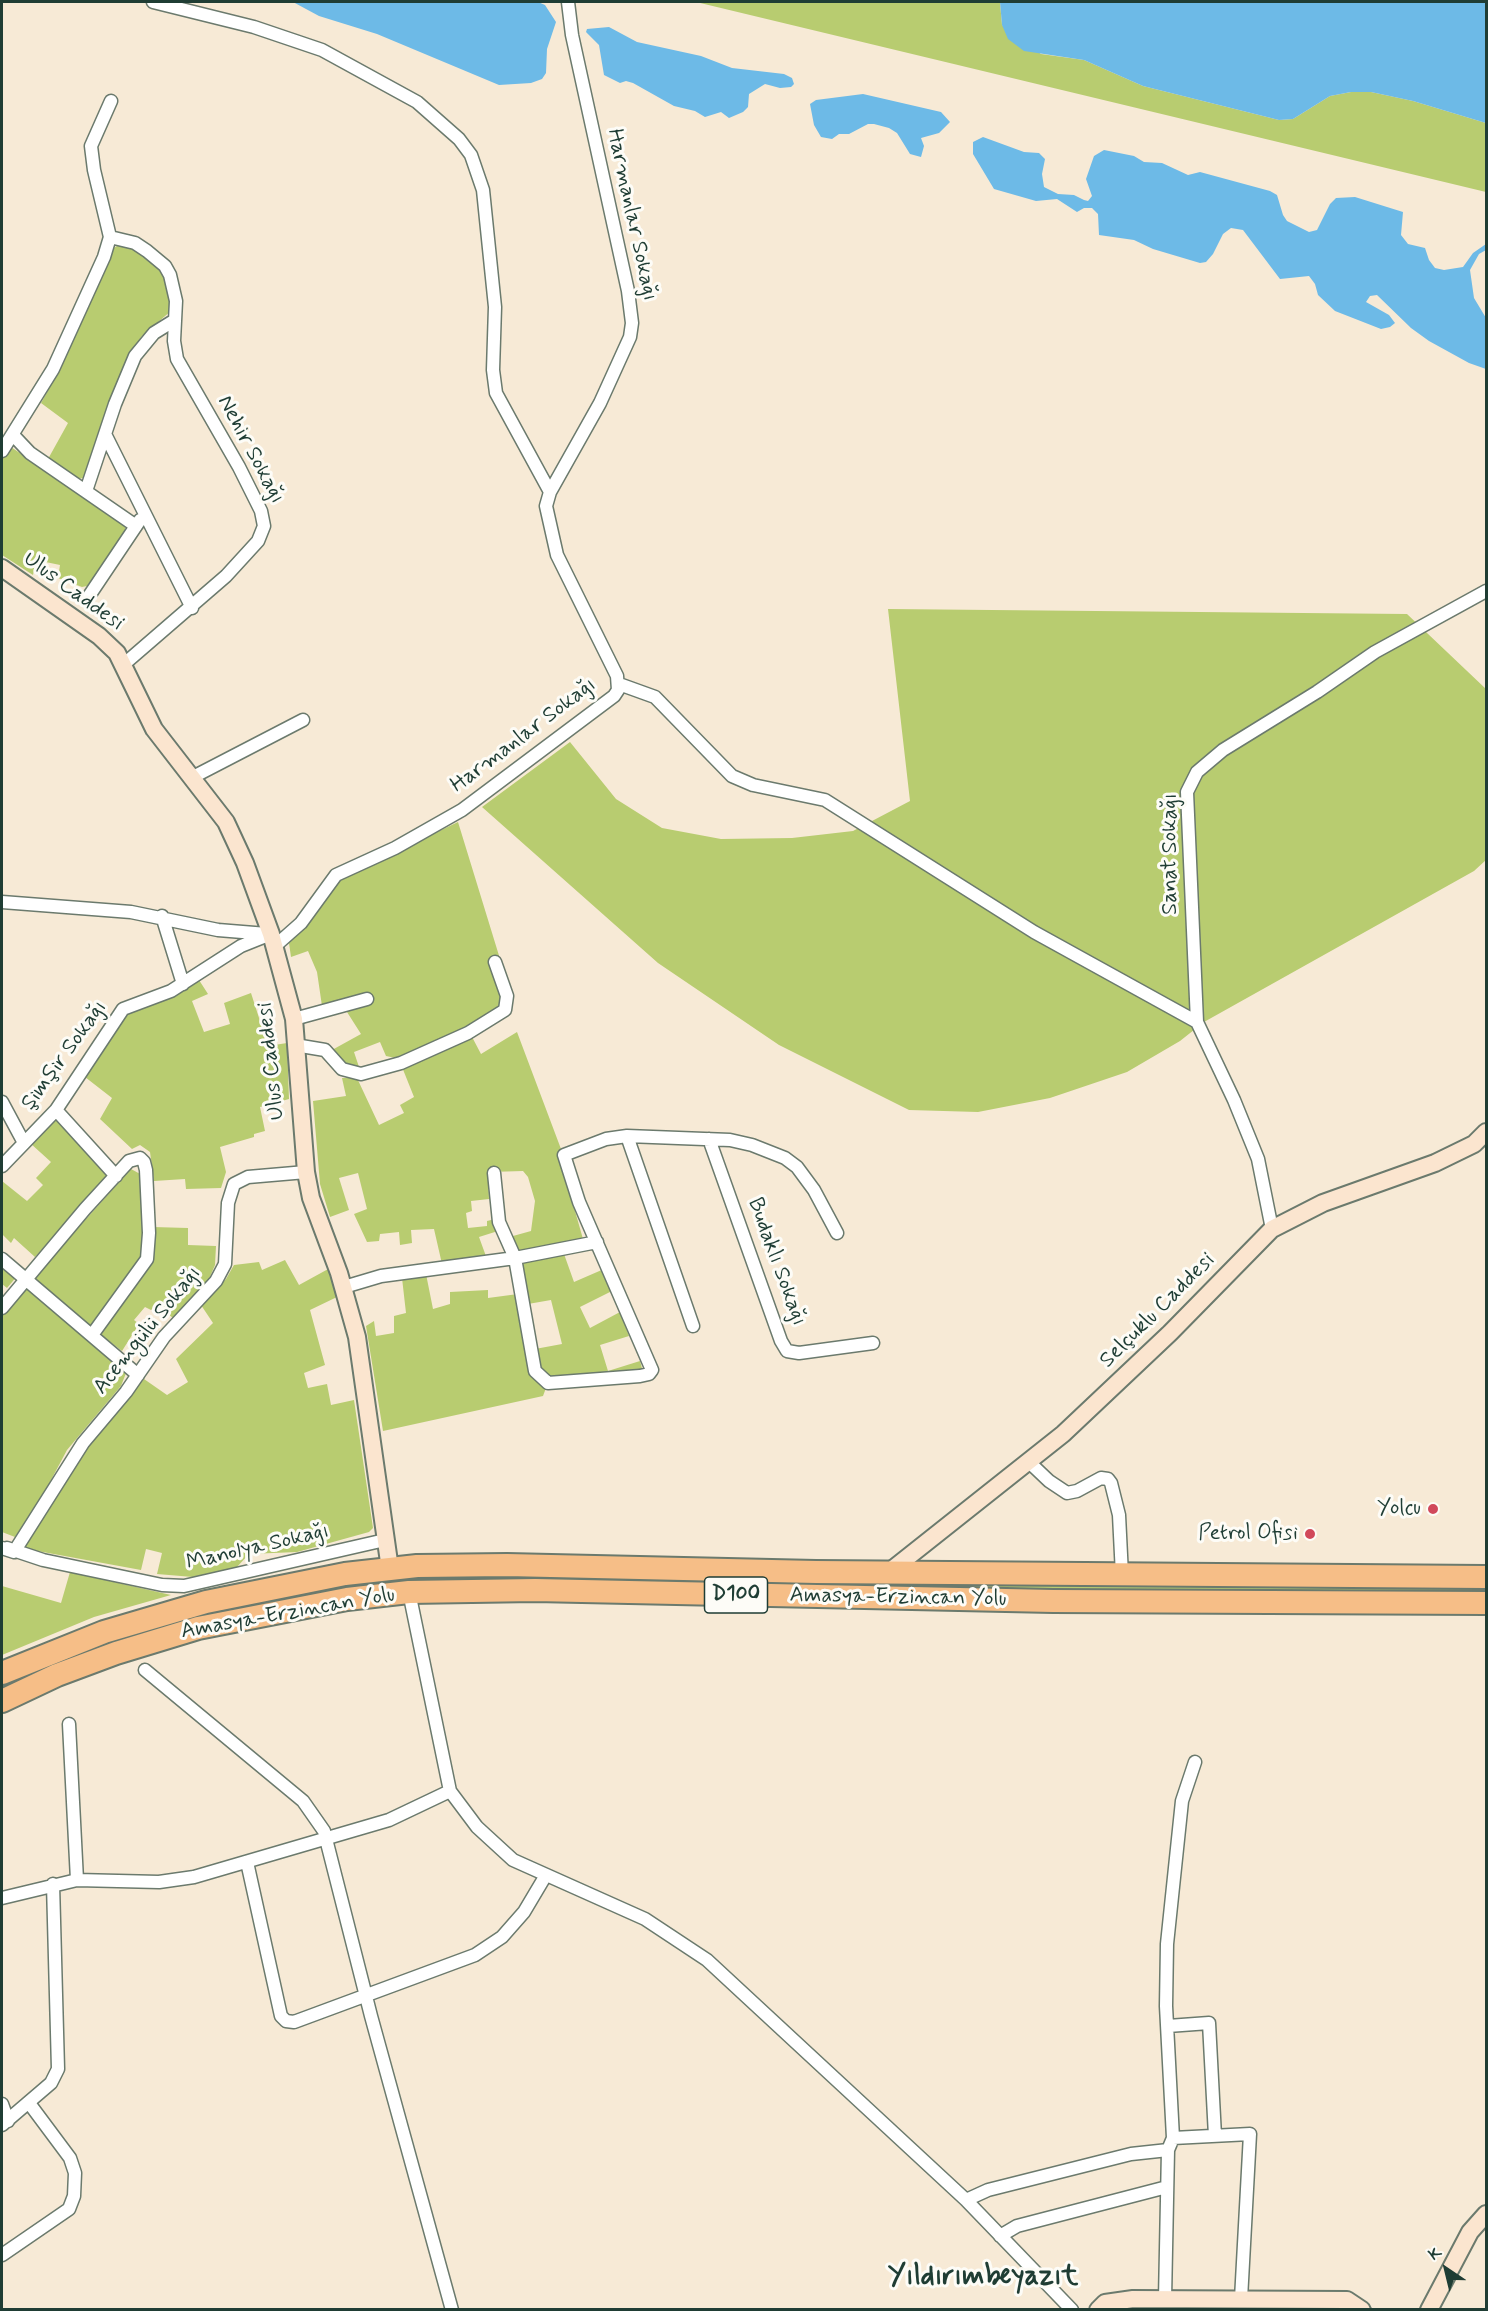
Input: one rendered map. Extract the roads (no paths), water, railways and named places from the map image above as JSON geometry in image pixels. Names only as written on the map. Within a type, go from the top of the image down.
[{"type":"highway","name":"Amasya-Erzincan Yolu","points":[[2,1674],[104,1632],[185,1607],[288,1585],[390,1569],[507,1565],[1122,1575],[1486,1577]]},
{"type":"highway","name":"Amasya-Erzincan Yolu","points":[[2,1701],[57,1675],[153,1640],[337,1601],[409,1592],[535,1590],[1053,1601],[1486,1603]]},
{"type":"street","points":[[153,2],[254,27],[322,50],[417,102],[459,139],[471,155],[483,190],[495,307],[493,370],[496,393],[550,492]]},
{"type":"street","name":"Harmanlar Sokağı","points":[[273,940],[301,923],[336,875],[395,848],[476,800],[614,696],[619,684],[557,555],[546,506],[550,492],[600,403],[630,337],[632,323],[628,291],[572,35],[568,2]]},
{"type":"street","points":[[2,451],[54,369],[99,272],[110,237],[94,170],[91,146],[111,101]]},
{"type":"street","name":"Nehir Sokağı","points":[[110,237],[135,243],[165,266],[174,287],[174,350],[180,368],[239,468],[261,511],[264,526],[258,541],[250,552],[192,608],[123,665]]},
{"type":"street","points":[[86,491],[135,356],[154,333],[175,320]]},
{"type":"street","points":[[105,434],[192,608]]},
{"type":"street","points":[[13,435],[30,453],[136,525]]},
{"type":"street","points":[[89,596],[144,514]]},
{"type":"street","name":"Ulus Caddesi","points":[[2,568],[99,636],[117,652],[154,729],[193,777],[235,838],[273,940],[294,1019],[306,1172],[311,1198],[344,1287],[361,1358],[390,1569]]},
{"type":"street","name":"Sanat Sokağı","points":[[1272,1229],[1258,1159],[1234,1100],[1197,1022],[1187,792],[1197,772],[1223,750],[1317,692],[1375,652],[1486,591]]},
{"type":"street","points":[[619,684],[655,697],[732,776],[753,784],[825,800],[1034,932],[1197,1022]]},
{"type":"street","points":[[193,777],[303,720]]},
{"type":"street","points":[[2,902],[162,916],[218,930],[273,940]]},
{"type":"street","points":[[162,916],[183,984]]},
{"type":"street","name":"Şimşir Sokağı","points":[[2,1166],[56,1110],[84,1071],[117,1014],[132,1004],[162,995],[183,984],[233,951],[273,940]]},
{"type":"street","points":[[295,1045],[325,1050],[342,1069],[361,1074],[410,1059],[468,1033],[505,1010],[507,996],[495,962]]},
{"type":"street","points":[[294,1019],[367,999]]},
{"type":"street","name":"Şimşir Sokağı","points":[[2,1102],[24,1143]]},
{"type":"street","points":[[56,1110],[116,1176]]},
{"type":"street","name":"Selçuklu Caddesi","points":[[889,1572],[1029,1462],[1105,1396],[1272,1229],[1323,1203],[1435,1163],[1474,1144],[1486,1132]]},
{"type":"street","points":[[627,1137],[693,1326]]},
{"type":"street","points":[[494,1173],[499,1222],[515,1258],[535,1371],[548,1383],[649,1374],[652,1370],[597,1242],[564,1155],[606,1139],[627,1137],[709,1139],[752,1145],[785,1158],[797,1167],[814,1190],[837,1233]]},
{"type":"street","name":"Budaklı Sokağı","points":[[709,1139],[781,1341],[787,1351],[799,1353],[873,1343]]},
{"type":"street","points":[[2,1308],[25,1278],[116,1176],[134,1158],[140,1158],[144,1162],[149,1249],[143,1265],[93,1335]]},
{"type":"street","name":"Acemgülü Sokağı","points":[[14,1552],[83,1443],[138,1375],[164,1337],[208,1291],[222,1272],[226,1251],[229,1195],[234,1184],[248,1177],[306,1172]]},
{"type":"street","points":[[344,1287],[381,1276],[515,1258],[597,1242]]},
{"type":"street","points":[[2,1259],[138,1375]]},
{"type":"street","points":[[1029,1462],[1049,1481],[1067,1492],[1077,1491],[1101,1478],[1108,1479],[1119,1515],[1122,1575]]},
{"type":"street","name":"Manolya Sokağı","points":[[2,1544],[14,1552],[162,1585],[184,1586],[385,1540]]},
{"type":"street","points":[[2,1548],[14,1552]]},
{"type":"street","points":[[409,1592],[450,1791],[477,1827],[513,1860],[645,1919],[707,1960],[966,2200],[1072,2310]]},
{"type":"street","points":[[145,1670],[303,1801],[324,1831],[366,1996],[452,2310]]},
{"type":"street","points":[[69,1724],[77,1880]]},
{"type":"street","points":[[1165,2299],[1170,2144],[1166,1985],[1169,1923],[1182,1800],[1195,1762]]},
{"type":"street","points":[[2,1898],[77,1880],[177,1880],[327,1840],[389,1820],[450,1791]]},
{"type":"street","points":[[247,1862],[281,2016],[286,2021],[294,2022],[475,1954],[502,1937],[524,1912],[546,1875]]},
{"type":"street","points":[[5,2123],[51,2083],[59,2061],[53,1884]]},
{"type":"street","points":[[1168,2026],[1209,2023],[1215,2136]]},
{"type":"street","points":[[2,2256],[69,2209],[75,2189],[75,2174],[66,2151],[29,2103]]},
{"type":"street","points":[[2,2104],[5,2123]]},
{"type":"street","points":[[966,2200],[988,2190],[1170,2144],[1215,2136],[1250,2134],[1241,2299]]},
{"type":"street","points":[[1000,2236],[1017,2226],[1167,2187]]},
{"type":"street","points":[[1429,2310],[1470,2232],[1486,2214]]},
{"type":"street","points":[[1103,2307],[1133,2299],[1347,2300],[1362,2310]]},
{"type":"water","points":[[293,2],[538,2],[545,5],[556,22],[547,49],[546,73],[542,79],[531,83],[499,85],[377,34],[319,16]]},
{"type":"water","points":[[1000,2],[1486,2],[1486,123],[1413,101],[1371,92],[1351,92],[1330,96],[1293,119],[1279,120],[1143,86],[1084,60],[1024,51],[1008,39],[1002,25]]},
{"type":"water","points":[[609,27],[637,42],[701,56],[732,68],[784,74],[792,78],[794,84],[791,87],[780,88],[765,84],[749,94],[748,107],[743,112],[729,118],[721,112],[705,117],[695,111],[674,106],[633,83],[626,81],[620,83],[604,75],[599,45],[586,32],[587,29]]},
{"type":"water","points":[[863,94],[941,112],[950,122],[939,133],[921,138],[924,146],[921,157],[910,154],[897,133],[874,124],[868,124],[849,134],[839,134],[832,139],[821,137],[814,125],[810,104],[816,100]]},
{"type":"water","points":[[983,137],[1024,152],[1039,153],[1045,159],[1042,174],[1044,187],[1058,194],[1074,195],[1088,201],[1092,196],[1086,179],[1094,156],[1104,150],[1134,156],[1144,162],[1162,163],[1188,175],[1200,172],[1270,191],[1277,195],[1287,221],[1309,232],[1317,230],[1330,204],[1336,198],[1355,197],[1403,212],[1401,235],[1408,244],[1425,248],[1435,268],[1444,270],[1463,267],[1473,253],[1486,244],[1486,250],[1479,254],[1470,270],[1474,298],[1486,318],[1486,369],[1469,363],[1429,341],[1411,328],[1377,295],[1370,296],[1366,302],[1389,315],[1395,323],[1390,327],[1381,329],[1335,311],[1318,295],[1315,284],[1309,276],[1280,279],[1243,230],[1231,228],[1223,234],[1213,254],[1206,262],[1200,263],[1153,249],[1134,240],[1099,235],[1098,214],[1092,208],[1084,208],[1077,212],[1057,199],[1036,201],[994,189],[973,154],[973,142]]},
{"type":"place","name":"Yolcu","points":[[1433,1509]]},
{"type":"place","name":"Petrol Ofisi","points":[[1310,1534]]},
{"type":"district","name":"Yıldırımbeyazıt","points":[[983,2278]]}]
